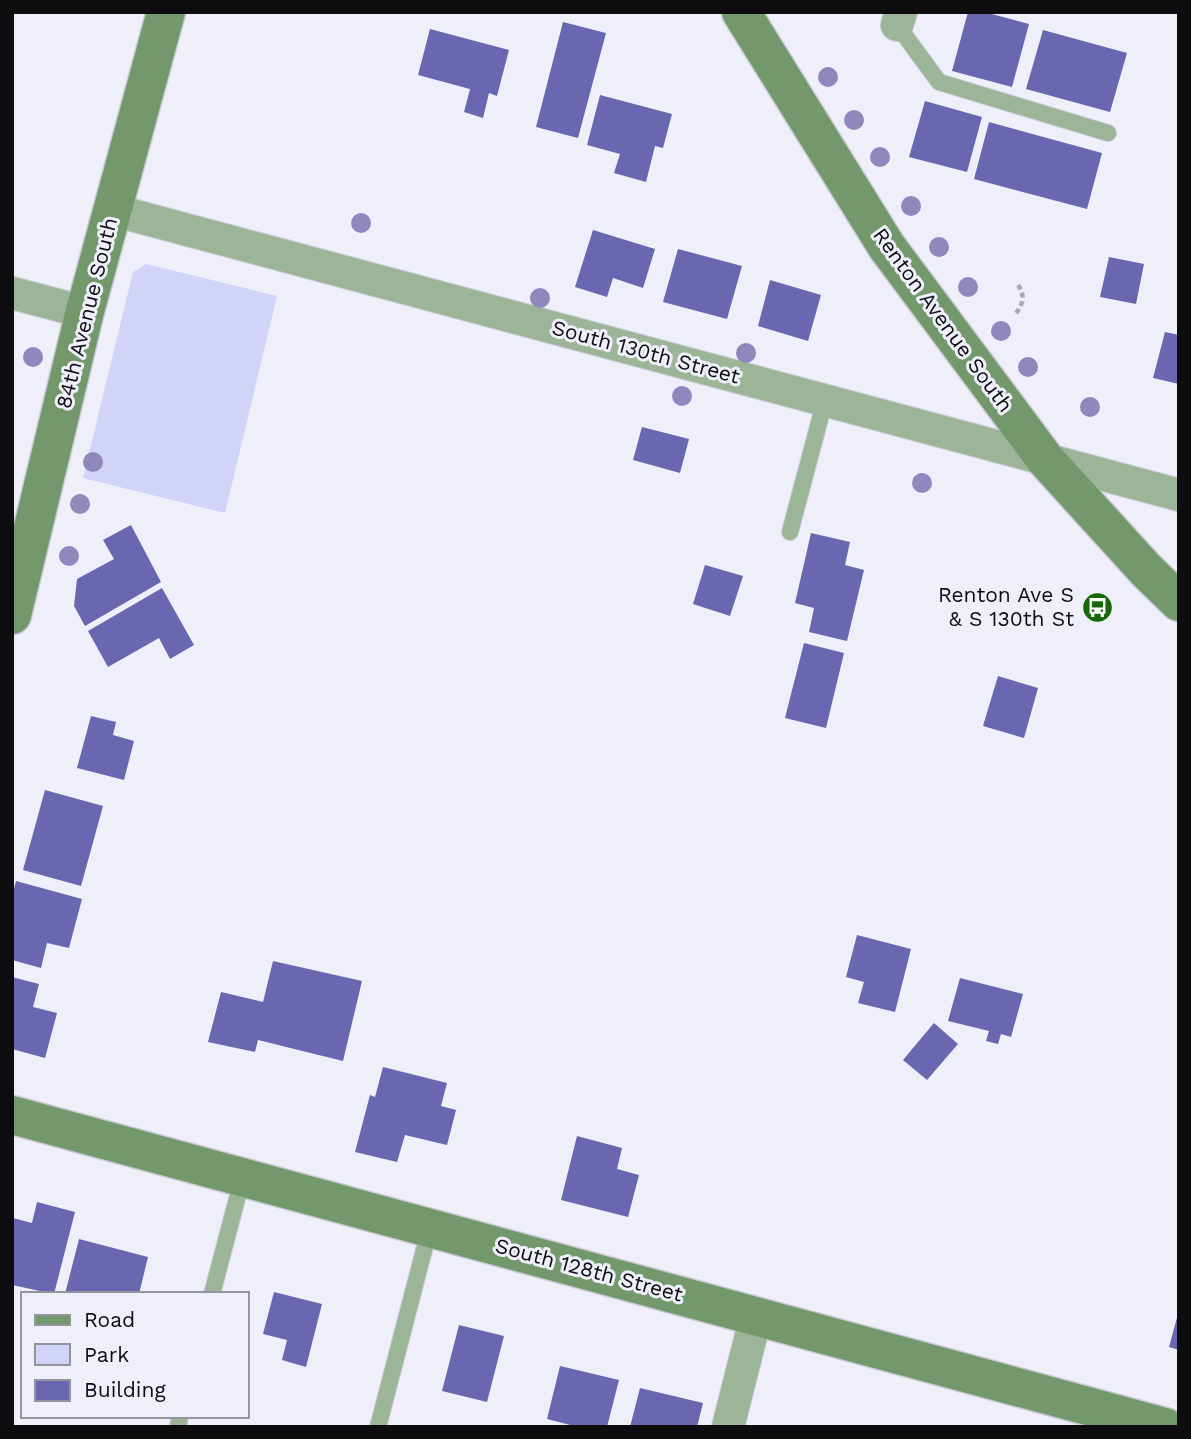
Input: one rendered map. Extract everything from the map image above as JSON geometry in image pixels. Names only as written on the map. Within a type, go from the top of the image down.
[{"type":"street","name":"84th Avenue South","points":[[12,615],[84,315],[166,12]]},
{"type":"street","name":"Renton Avenue South","points":[[741,12],[887,247],[1045,459],[1146,570],[1179,602]]},
{"type":"street","name":"South 130th Street","points":[[113,210],[1179,495]]},
{"type":"street","points":[[12,293],[84,312],[84,315]]},
{"type":"street","name":"South 128th Street","points":[[12,1115],[1165,1427]]},
{"type":"street","points":[[728,1427],[756,1316]]},
{"type":"lane","points":[[899,19],[939,82],[1108,133]]},
{"type":"lane","points":[[790,532],[825,400]]},
{"type":"lane","points":[[213,1292],[243,1176]]},
{"type":"lane","points":[[378,1427],[430,1227]]},
{"type":"path","points":[[1016,313],[1023,299],[1022,289],[1017,284]]},
{"type":"green space","points":[[146,264],[277,296],[225,513],[83,478],[133,272]]},
{"type":"building","points":[[968,12],[984,12],[1029,24],[1012,87],[952,71]]},
{"type":"building","points":[[563,22],[606,33],[578,138],[536,127]]},
{"type":"building","points":[[430,29],[509,50],[497,96],[489,93],[483,118],[464,112],[470,89],[418,75]]},
{"type":"building","points":[[1043,30],[1127,53],[1110,112],[1026,89]]},
{"type":"building","points":[[600,95],[672,114],[663,148],[655,146],[646,182],[614,173],[620,154],[587,145]]},
{"type":"building","points":[[925,101],[982,117],[967,172],[909,157]]},
{"type":"building","points":[[989,122],[1102,153],[1087,209],[974,179]]},
{"type":"building","points":[[593,230],[655,249],[643,288],[613,278],[607,297],[575,287]]},
{"type":"building","points":[[678,249],[742,266],[727,319],[663,302]]},
{"type":"building","points":[[1109,257],[1144,264],[1136,304],[1100,297]]},
{"type":"building","points":[[770,280],[821,295],[808,341],[758,326]]},
{"type":"building","points":[[1165,332],[1179,335],[1179,384],[1153,378]]},
{"type":"building","points":[[642,427],[689,439],[680,473],[633,460]]},
{"type":"building","points":[[131,525],[161,582],[85,626],[74,606],[77,579],[114,559],[103,540]]},
{"type":"building","points":[[811,533],[850,542],[845,565],[864,570],[847,641],[809,632],[814,608],[795,603]]},
{"type":"building","points":[[705,565],[743,576],[730,616],[693,604]]},
{"type":"building","points":[[162,588],[194,645],[170,659],[159,638],[108,667],[88,631]]},
{"type":"building","points":[[804,643],[844,653],[826,728],[785,718]]},
{"type":"building","points":[[998,676],[1038,688],[1024,738],[983,726]]},
{"type":"building","points":[[91,716],[116,722],[113,735],[134,741],[124,780],[77,768]]},
{"type":"building","points":[[45,790],[103,806],[81,886],[23,870]]},
{"type":"building","points":[[16,881],[82,899],[69,948],[47,943],[41,968],[12,960],[12,897]]},
{"type":"building","points":[[857,935],[911,949],[895,1012],[858,1003],[864,982],[846,977]]},
{"type":"building","points":[[273,961],[362,981],[343,1061],[258,1040],[255,1052],[208,1042],[221,992],[263,1002]]},
{"type":"building","points":[[12,977],[39,984],[33,1007],[57,1013],[45,1058],[12,1049]]},
{"type":"building","points":[[960,978],[1023,994],[1011,1037],[1001,1034],[998,1044],[986,1041],[989,1031],[948,1021]]},
{"type":"building","points":[[934,1023],[958,1044],[927,1080],[903,1060]]},
{"type":"building","points":[[383,1067],[447,1083],[441,1106],[456,1110],[447,1145],[405,1135],[397,1162],[355,1152],[370,1095],[375,1097]]},
{"type":"building","points":[[577,1136],[622,1148],[617,1169],[639,1175],[628,1217],[561,1200]]},
{"type":"building","points":[[37,1202],[75,1212],[55,1292],[12,1285],[13,1218],[32,1223]]},
{"type":"building","points":[[79,1239],[148,1257],[139,1292],[66,1292]]},
{"type":"building","points":[[274,1292],[322,1304],[306,1367],[282,1360],[287,1340],[263,1334]]},
{"type":"building","points":[[1179,1314],[1179,1350],[1169,1347]]},
{"type":"building","points":[[459,1325],[504,1336],[487,1402],[442,1391]]},
{"type":"building","points":[[560,1366],[619,1380],[607,1427],[578,1427],[547,1419]]},
{"type":"building","points":[[640,1388],[703,1403],[697,1427],[630,1427]]},
{"type":"place","name":"Renton Ave S & S 130th St","points":[[1097,607]]}]
